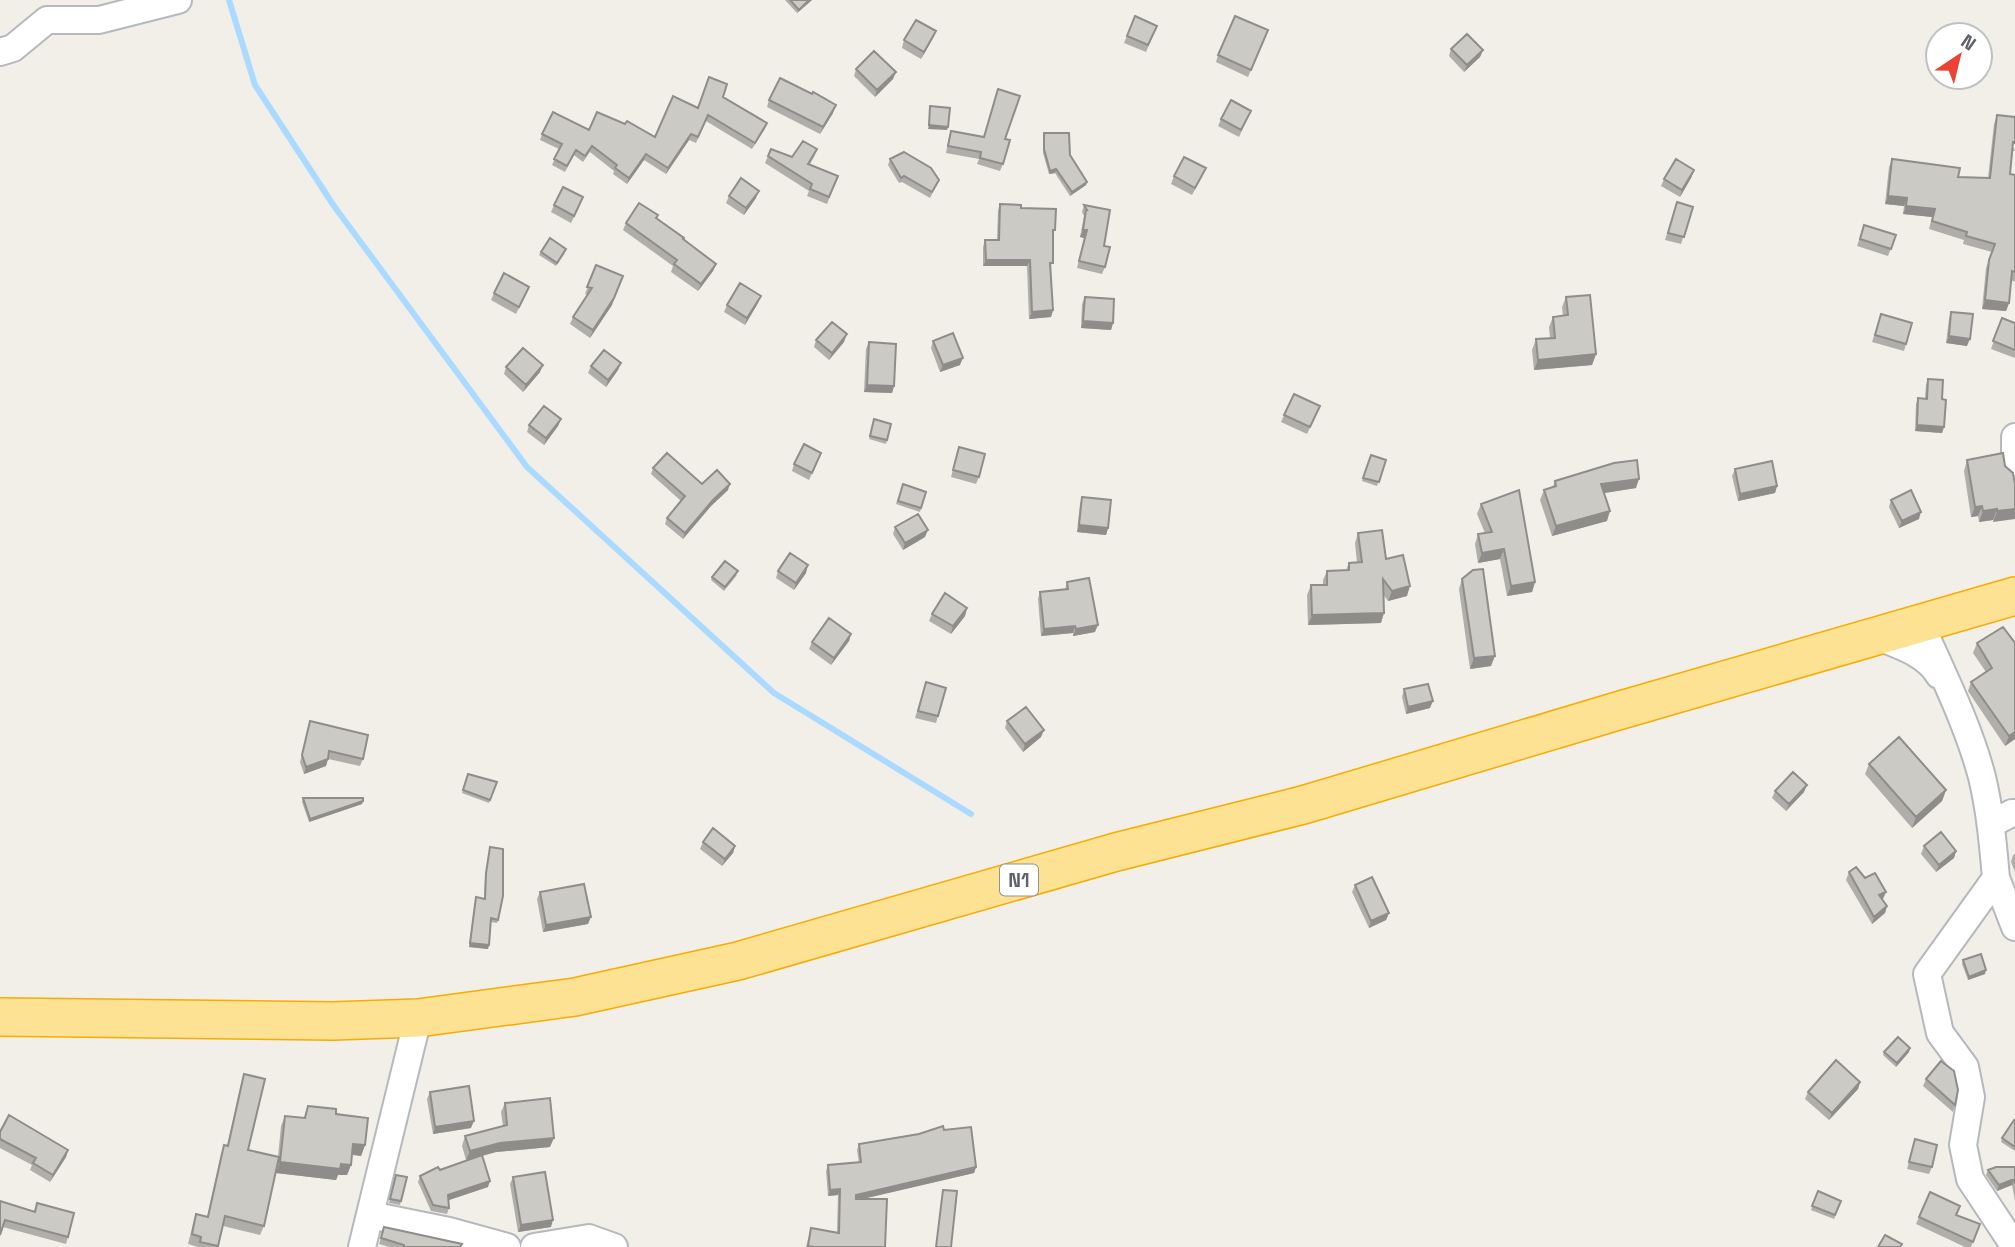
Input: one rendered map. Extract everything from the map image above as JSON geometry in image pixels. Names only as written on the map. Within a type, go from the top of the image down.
[{"type":"highway","name":"N1","points":[[0,1017],[333,1021],[418,1018],[575,997],[738,961],[1115,852],[1303,805],[2015,596]]},
{"type":"street","points":[[0,52],[13,48],[47,20],[99,20],[178,0]]},
{"type":"street","points":[[2015,437],[2015,469]]},
{"type":"street","points":[[1920,623],[1955,702],[1982,777],[2003,819],[1996,878],[2015,927]]},
{"type":"street","points":[[1877,636],[1917,653],[1935,667],[1955,702]]},
{"type":"street","points":[[1996,878],[1927,975],[1940,1033],[1965,1067],[1971,1097],[1963,1145],[1970,1179],[2015,1247]]},
{"type":"street","points":[[362,1247],[418,1018]]},
{"type":"street","points":[[370,1215],[449,1231],[507,1247]]},
{"type":"street","points":[[534,1247],[589,1238],[614,1247]]},
{"type":"building","points":[[790,0],[809,0],[799,10]]},
{"type":"building","points":[[1135,16],[1157,26],[1148,45],[1127,36]]},
{"type":"building","points":[[1235,16],[1268,30],[1251,70],[1218,55]]},
{"type":"building","points":[[916,20],[936,31],[924,52],[904,40]]},
{"type":"building","points":[[1467,34],[1483,50],[1467,65],[1451,49]]},
{"type":"building","points":[[874,51],[896,72],[877,90],[856,69]]},
{"type":"building","points":[[709,77],[727,84],[723,97],[767,123],[755,143],[708,115],[698,137],[691,134],[668,168],[646,154],[629,178],[592,146],[585,156],[576,150],[567,166],[554,159],[562,144],[542,134],[553,112],[589,130],[597,112],[625,124],[627,121],[655,137],[673,96],[698,108]]},
{"type":"building","points":[[780,78],[836,105],[823,127],[769,100]]},
{"type":"building","points":[[998,89],[1020,96],[1005,139],[1010,140],[1003,164],[980,158],[981,152],[948,146],[951,131],[984,137]]},
{"type":"building","points":[[1231,100],[1251,111],[1241,130],[1221,119]]},
{"type":"building","points":[[930,106],[950,108],[948,127],[929,125]]},
{"type":"building","points":[[1997,115],[2015,117],[2015,143],[2013,142],[2010,174],[2015,175],[2015,272],[2012,271],[2009,303],[1985,300],[1989,260],[1995,244],[1966,236],[1967,232],[1932,221],[1935,209],[1906,206],[1907,198],[1888,196],[1892,159],[1960,168],[1958,177],[1990,178]]},
{"type":"building","points":[[1044,133],[1069,133],[1070,155],[1087,182],[1072,192],[1056,169],[1050,171],[1044,149]]},
{"type":"building","points":[[803,141],[817,149],[808,164],[838,176],[829,197],[810,189],[812,184],[768,156],[771,149],[792,157]]},
{"type":"building","points":[[904,152],[931,168],[939,180],[932,192],[904,176],[901,178],[890,159]]},
{"type":"building","points":[[1184,157],[1206,168],[1195,188],[1174,176]]},
{"type":"building","points":[[1676,159],[1694,170],[1682,190],[1664,179]]},
{"type":"building","points":[[741,178],[759,191],[746,208],[729,196]]},
{"type":"building","points":[[563,187],[583,197],[574,216],[554,205]]},
{"type":"building","points":[[1677,202],[1693,207],[1684,237],[1668,233]]},
{"type":"building","points":[[639,203],[658,215],[656,218],[716,264],[701,284],[674,264],[677,260],[626,223]]},
{"type":"building","points":[[1000,204],[1021,205],[1021,208],[1056,209],[1053,263],[1050,263],[1053,310],[1032,312],[1030,260],[986,260],[985,240],[999,240]]},
{"type":"building","points":[[1084,205],[1110,210],[1104,246],[1110,247],[1105,267],[1079,261],[1087,230],[1083,230],[1087,210]]},
{"type":"building","points":[[1864,225],[1896,235],[1891,249],[1860,239]]},
{"type":"building","points":[[550,238],[566,249],[557,263],[541,252]]},
{"type":"building","points":[[596,265],[623,276],[614,298],[593,330],[573,317],[592,288],[587,287]]},
{"type":"building","points":[[504,273],[529,287],[519,307],[494,293]]},
{"type":"building","points":[[740,283],[761,296],[747,318],[727,305]]},
{"type":"building","points":[[1590,295],[1596,354],[1538,360],[1536,339],[1555,338],[1553,317],[1568,315],[1566,297]]},
{"type":"building","points":[[1085,297],[1114,299],[1113,323],[1083,321]]},
{"type":"building","points":[[1951,312],[1973,314],[1970,339],[1949,336]]},
{"type":"building","points":[[1881,314],[1912,323],[1906,344],[1875,335]]},
{"type":"building","points":[[2002,318],[2015,323],[2015,350],[1993,341]]},
{"type":"building","points":[[832,322],[847,334],[832,353],[816,340]]},
{"type":"building","points":[[953,333],[963,358],[943,365],[933,341]]},
{"type":"building","points":[[869,342],[896,344],[894,386],[867,385]]},
{"type":"building","points":[[523,348],[543,365],[526,385],[506,367]]},
{"type":"building","points":[[604,350],[621,363],[608,380],[591,366]]},
{"type":"building","points":[[1928,379],[1943,380],[1942,399],[1946,400],[1944,427],[1917,425],[1918,398],[1927,399]]},
{"type":"building","points":[[1294,394],[1320,406],[1310,427],[1284,415]]},
{"type":"building","points":[[544,406],[561,419],[546,438],[529,425]]},
{"type":"building","points":[[874,419],[891,424],[887,440],[870,436]]},
{"type":"building","points":[[804,444],[821,453],[812,473],[794,464]]},
{"type":"building","points":[[959,447],[985,454],[979,477],[953,470]]},
{"type":"building","points":[[667,453],[702,484],[717,470],[730,484],[685,533],[667,518],[685,496],[653,468]]},
{"type":"building","points":[[2003,453],[2005,466],[2013,473],[2015,509],[1983,511],[1982,506],[1975,507],[1967,460]]},
{"type":"building","points":[[1371,455],[1386,460],[1379,482],[1363,478]]},
{"type":"building","points":[[1637,460],[1639,479],[1601,484],[1610,511],[1556,526],[1544,490],[1556,486],[1555,481],[1614,463]]},
{"type":"building","points":[[1772,461],[1777,486],[1740,494],[1735,469]]},
{"type":"building","points":[[903,484],[926,492],[921,508],[898,501]]},
{"type":"building","points":[[1519,490],[1535,582],[1511,586],[1504,549],[1482,553],[1478,534],[1492,532],[1481,504]]},
{"type":"building","points":[[1911,490],[1921,512],[1902,521],[1891,500]]},
{"type":"building","points":[[1082,497],[1111,500],[1108,528],[1079,525]]},
{"type":"building","points":[[918,514],[928,530],[905,543],[895,527]]},
{"type":"building","points":[[1382,530],[1386,559],[1403,555],[1410,586],[1392,591],[1383,579],[1384,613],[1312,615],[1311,585],[1327,585],[1327,571],[1349,570],[1349,563],[1362,562],[1358,533]]},
{"type":"building","points":[[790,553],[808,565],[796,583],[778,571]]},
{"type":"building","points":[[725,561],[738,571],[725,587],[712,577]]},
{"type":"building","points":[[1483,569],[1495,656],[1474,658],[1462,579],[1473,570]]},
{"type":"building","points":[[1089,578],[1098,625],[1076,629],[1075,626],[1044,629],[1040,592],[1068,589],[1067,582]]},
{"type":"building","points":[[945,593],[967,608],[953,626],[932,614]]},
{"type":"building","points":[[829,618],[851,634],[834,658],[812,642]]},
{"type":"building","points":[[2003,627],[2015,643],[2015,732],[2009,736],[1971,682],[1992,668],[1977,643]]},
{"type":"building","points":[[926,682],[946,688],[938,716],[918,711]]},
{"type":"building","points":[[1428,684],[1433,701],[1408,707],[1404,689]]},
{"type":"building","points":[[1026,707],[1044,730],[1025,744],[1007,721]]},
{"type":"building","points":[[310,721],[368,735],[363,759],[329,751],[328,759],[306,767],[302,755]]},
{"type":"building","points":[[1899,737],[1946,790],[1916,817],[1869,764]]},
{"type":"building","points":[[1793,772],[1807,785],[1789,804],[1775,791]]},
{"type":"building","points":[[468,774],[497,782],[490,800],[463,790]]},
{"type":"building","points":[[303,798],[363,798],[363,801],[310,819]]},
{"type":"building","points":[[713,828],[735,846],[725,859],[703,842]]},
{"type":"building","points":[[1941,832],[1956,851],[1939,865],[1924,846]]},
{"type":"building","points":[[490,847],[503,849],[503,896],[498,920],[491,918],[489,945],[470,943],[476,897],[485,899]]},
{"type":"building","points":[[1856,867],[1865,878],[1875,873],[1886,892],[1879,895],[1887,906],[1874,917],[1849,872]]},
{"type":"building","points":[[1372,877],[1389,913],[1371,921],[1355,885]]},
{"type":"building","points":[[584,884],[591,917],[546,925],[540,892]]},
{"type":"building","points":[[1981,954],[1986,970],[1969,977],[1963,960]]},
{"type":"building","points":[[1898,1037],[1910,1048],[1897,1063],[1884,1052]]},
{"type":"building","points":[[1836,1060],[1860,1082],[1832,1113],[1808,1092]]},
{"type":"building","points":[[1941,1061],[1954,1071],[1958,1090],[1955,1105],[1926,1079]]},
{"type":"building","points":[[244,1074],[265,1079],[248,1150],[279,1157],[264,1226],[225,1216],[218,1246],[200,1242],[201,1237],[192,1234],[196,1214],[208,1217]]},
{"type":"building","points":[[469,1086],[474,1121],[435,1127],[430,1092]]},
{"type":"building","points":[[550,1098],[554,1138],[500,1143],[470,1151],[465,1136],[507,1125],[505,1103]]},
{"type":"building","points":[[308,1106],[336,1109],[336,1114],[368,1118],[365,1145],[353,1144],[351,1165],[341,1164],[340,1169],[280,1162],[285,1116],[305,1118]]},
{"type":"building","points":[[9,1115],[68,1150],[53,1175],[33,1163],[36,1158],[0,1139],[0,1132]]},
{"type":"building","points":[[2015,1121],[2015,1147],[2002,1138]]},
{"type":"building","points":[[943,1126],[944,1130],[971,1127],[976,1167],[856,1195],[856,1199],[887,1199],[885,1247],[808,1246],[811,1228],[839,1233],[840,1189],[830,1190],[828,1165],[861,1162],[859,1144],[919,1134]]},
{"type":"building","points":[[1915,1139],[1937,1145],[1932,1167],[1909,1162]]},
{"type":"building","points":[[482,1155],[490,1181],[448,1195],[449,1208],[433,1205],[420,1176],[438,1167],[440,1170]]},
{"type":"building","points":[[2015,1167],[2015,1184],[2014,1179],[1999,1185],[1988,1170]]},
{"type":"building","points":[[545,1172],[553,1220],[521,1225],[513,1177]]},
{"type":"building","points":[[396,1175],[407,1177],[401,1201],[390,1199]]},
{"type":"building","points":[[943,1190],[957,1191],[951,1247],[936,1247]]},
{"type":"building","points":[[1818,1191],[1841,1201],[1835,1215],[1812,1206]]},
{"type":"building","points":[[1930,1192],[1960,1206],[1956,1215],[1980,1224],[1973,1242],[1919,1217]]},
{"type":"building","points":[[0,1201],[35,1212],[37,1203],[74,1213],[68,1237],[5,1220],[0,1235]]},
{"type":"building","points":[[384,1227],[462,1244],[460,1247],[404,1247],[381,1238]]},
{"type":"building","points":[[1885,1235],[1902,1244],[1900,1247],[1878,1247]]},
{"type":"waterway","points":[[229,0],[255,85],[334,206],[527,467],[774,693],[971,814]]}]
